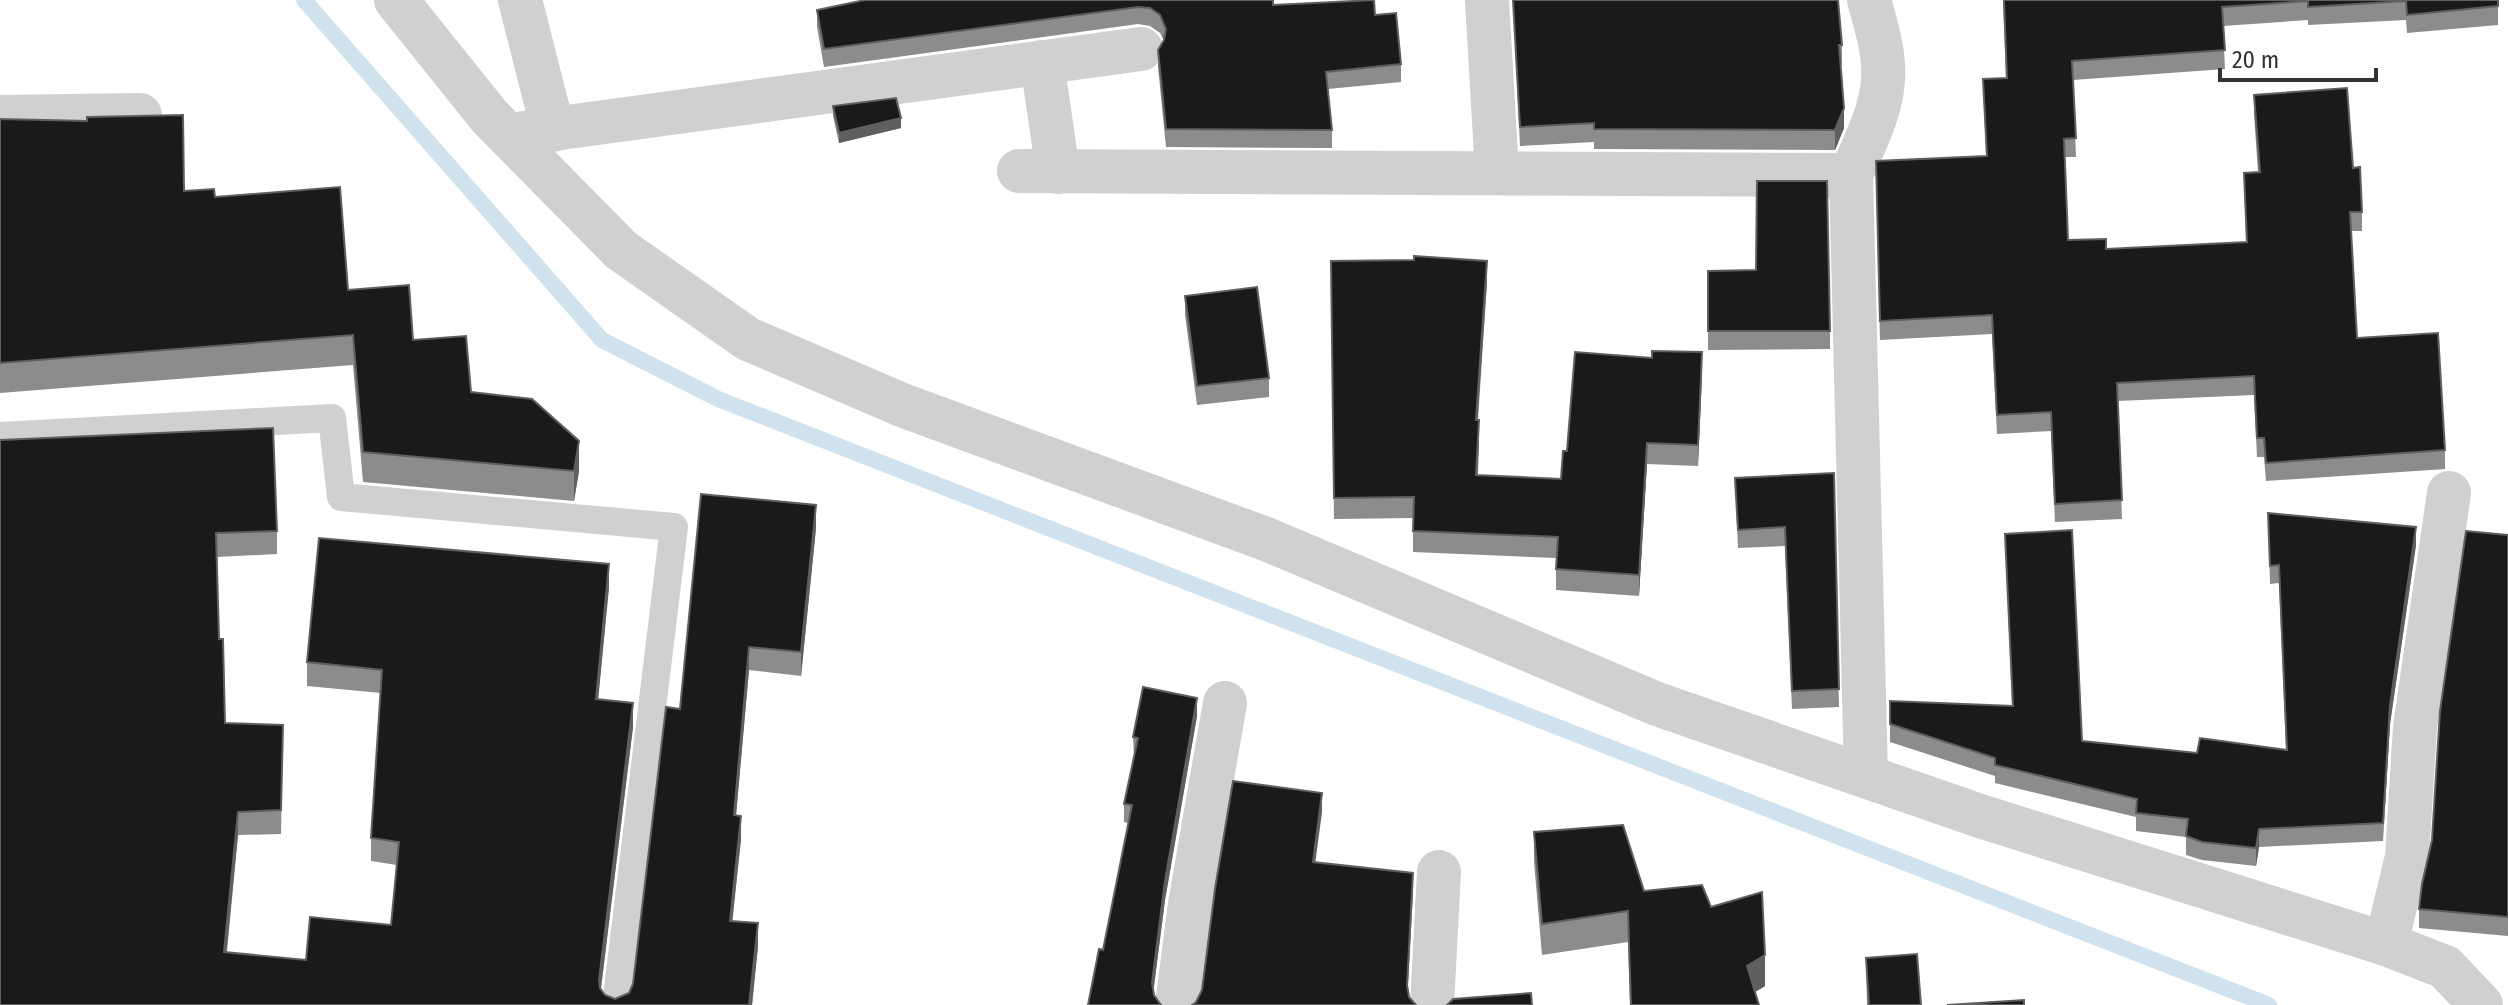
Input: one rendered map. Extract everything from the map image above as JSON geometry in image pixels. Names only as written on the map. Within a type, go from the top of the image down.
[{"type":"street","points":[[396,0],[489,116],[621,250],[748,339],[902,405],[1266,539],[1657,704],[1980,816],[2386,944],[2445,967],[2481,1005]]},
{"type":"street","points":[[520,0],[553,130]]},
{"type":"street","points":[[1487,0],[1497,173]]},
{"type":"street","points":[[1866,776],[1851,175],[1876,113],[1883,79],[1878,32],[1869,0]]},
{"type":"street","points":[[509,135],[1141,49]]},
{"type":"street","points":[[1042,62],[1038,171],[1851,175]]},
{"type":"street","points":[[0,117],[140,115]]},
{"type":"street","points":[[2386,944],[2407,857],[2415,727],[2449,493]]},
{"type":"street","points":[[1177,1005],[1190,904],[1225,703]]},
{"type":"street","points":[[1432,1005],[1439,872]]},
{"type":"lane","points":[[0,436],[332,418],[341,497],[674,527],[616,1005]]},
{"type":"building","points":[[865,0],[1273,0],[1273,5],[1374,0],[1375,15],[1396,13],[1401,64],[1326,72],[1332,130],[1166,129],[1158,50],[1166,29],[1160,15],[1150,8],[1138,7],[824,49],[817,10]]},
{"type":"building","points":[[1513,0],[1838,0],[1844,108],[1835,130],[1594,129],[1594,123],[1520,127]]},
{"type":"building","points":[[2004,0],[2498,0],[2498,6],[2407,15],[2406,1],[2308,7],[2308,1],[2222,7],[2225,50],[2072,61],[2076,138],[2064,139],[2068,240],[2106,239],[2106,249],[2247,242],[2244,173],[2260,172],[2254,95],[2347,88],[2353,168],[2360,167],[2362,212],[2350,212],[2357,338],[2438,333],[2445,450],[2266,463],[2264,438],[2257,438],[2254,376],[2117,383],[2122,500],[2055,504],[2051,412],[1997,415],[1992,315],[1880,321],[1876,161],[1987,156],[1983,79],[2007,78]]},
{"type":"building","points":[[896,98],[901,118],[839,133],[833,106]]},
{"type":"building","points":[[183,115],[184,191],[214,189],[215,197],[340,187],[348,290],[409,285],[413,340],[466,336],[471,392],[532,399],[579,441],[574,471],[363,452],[353,335],[0,363],[0,119],[87,121],[87,117]]},
{"type":"building","points":[[1757,181],[1827,181],[1830,331],[1708,331],[1708,271],[1756,270]]},
{"type":"building","points":[[1414,256],[1487,261],[1476,420],[1479,420],[1476,475],[1561,479],[1563,451],[1567,451],[1575,352],[1652,358],[1652,351],[1702,352],[1698,445],[1647,443],[1639,575],[1556,569],[1558,537],[1413,531],[1414,497],[1334,498],[1331,261],[1414,260]]},
{"type":"building","points":[[1257,287],[1269,378],[1197,386],[1185,296]]},
{"type":"building","points":[[273,428],[277,531],[216,533],[225,723],[283,725],[281,810],[238,812],[224,952],[306,960],[310,917],[391,925],[399,842],[371,838],[382,670],[307,662],[319,538],[609,564],[596,699],[633,703],[599,980],[605,995],[615,999],[629,993],[633,984],[666,707],[680,709],[701,494],[816,505],[801,652],[749,647],[734,815],[741,816],[730,921],[758,923],[749,1005],[0,1005],[0,440]]},
{"type":"building","points":[[1834,473],[1839,689],[1792,691],[1785,527],[1738,530],[1735,478]]},
{"type":"building","points":[[2268,513],[2416,527],[2390,705],[2383,823],[2259,829],[2256,848],[2202,842],[2186,836],[2188,819],[2136,813],[2137,799],[1995,765],[1995,758],[1890,724],[1890,701],[2013,706],[2005,534],[2072,530],[2082,741],[2197,753],[2200,738],[2287,750],[2279,565],[2270,566]]},
{"type":"building","points":[[2466,531],[2508,535],[2508,917],[2419,909],[2432,840],[2440,711]]},
{"type":"building","points":[[1143,687],[1197,698],[1165,881],[1152,983],[1154,995],[1161,1005],[1088,1005],[1099,949],[1103,950],[1132,805],[1124,804],[1138,738],[1133,737]]},
{"type":"building","points":[[1233,781],[1322,793],[1313,862],[1413,873],[1407,985],[1409,997],[1416,1005],[1192,1005],[1202,990]]},
{"type":"building","points":[[1623,825],[1644,891],[1702,885],[1711,907],[1762,892],[1765,955],[1747,966],[1759,1005],[1631,1005],[1628,911],[1542,924],[1534,832]]},
{"type":"building","points":[[1917,954],[1921,1005],[1869,1005],[1866,958]]},
{"type":"building","points":[[1531,993],[1532,1005],[1447,1005],[1453,999]]},
{"type":"building","points":[[2024,1000],[2024,1005],[1947,1005]]},
{"type":"waterway","points":[[304,0],[602,340],[718,399],[2269,1005]]}]
